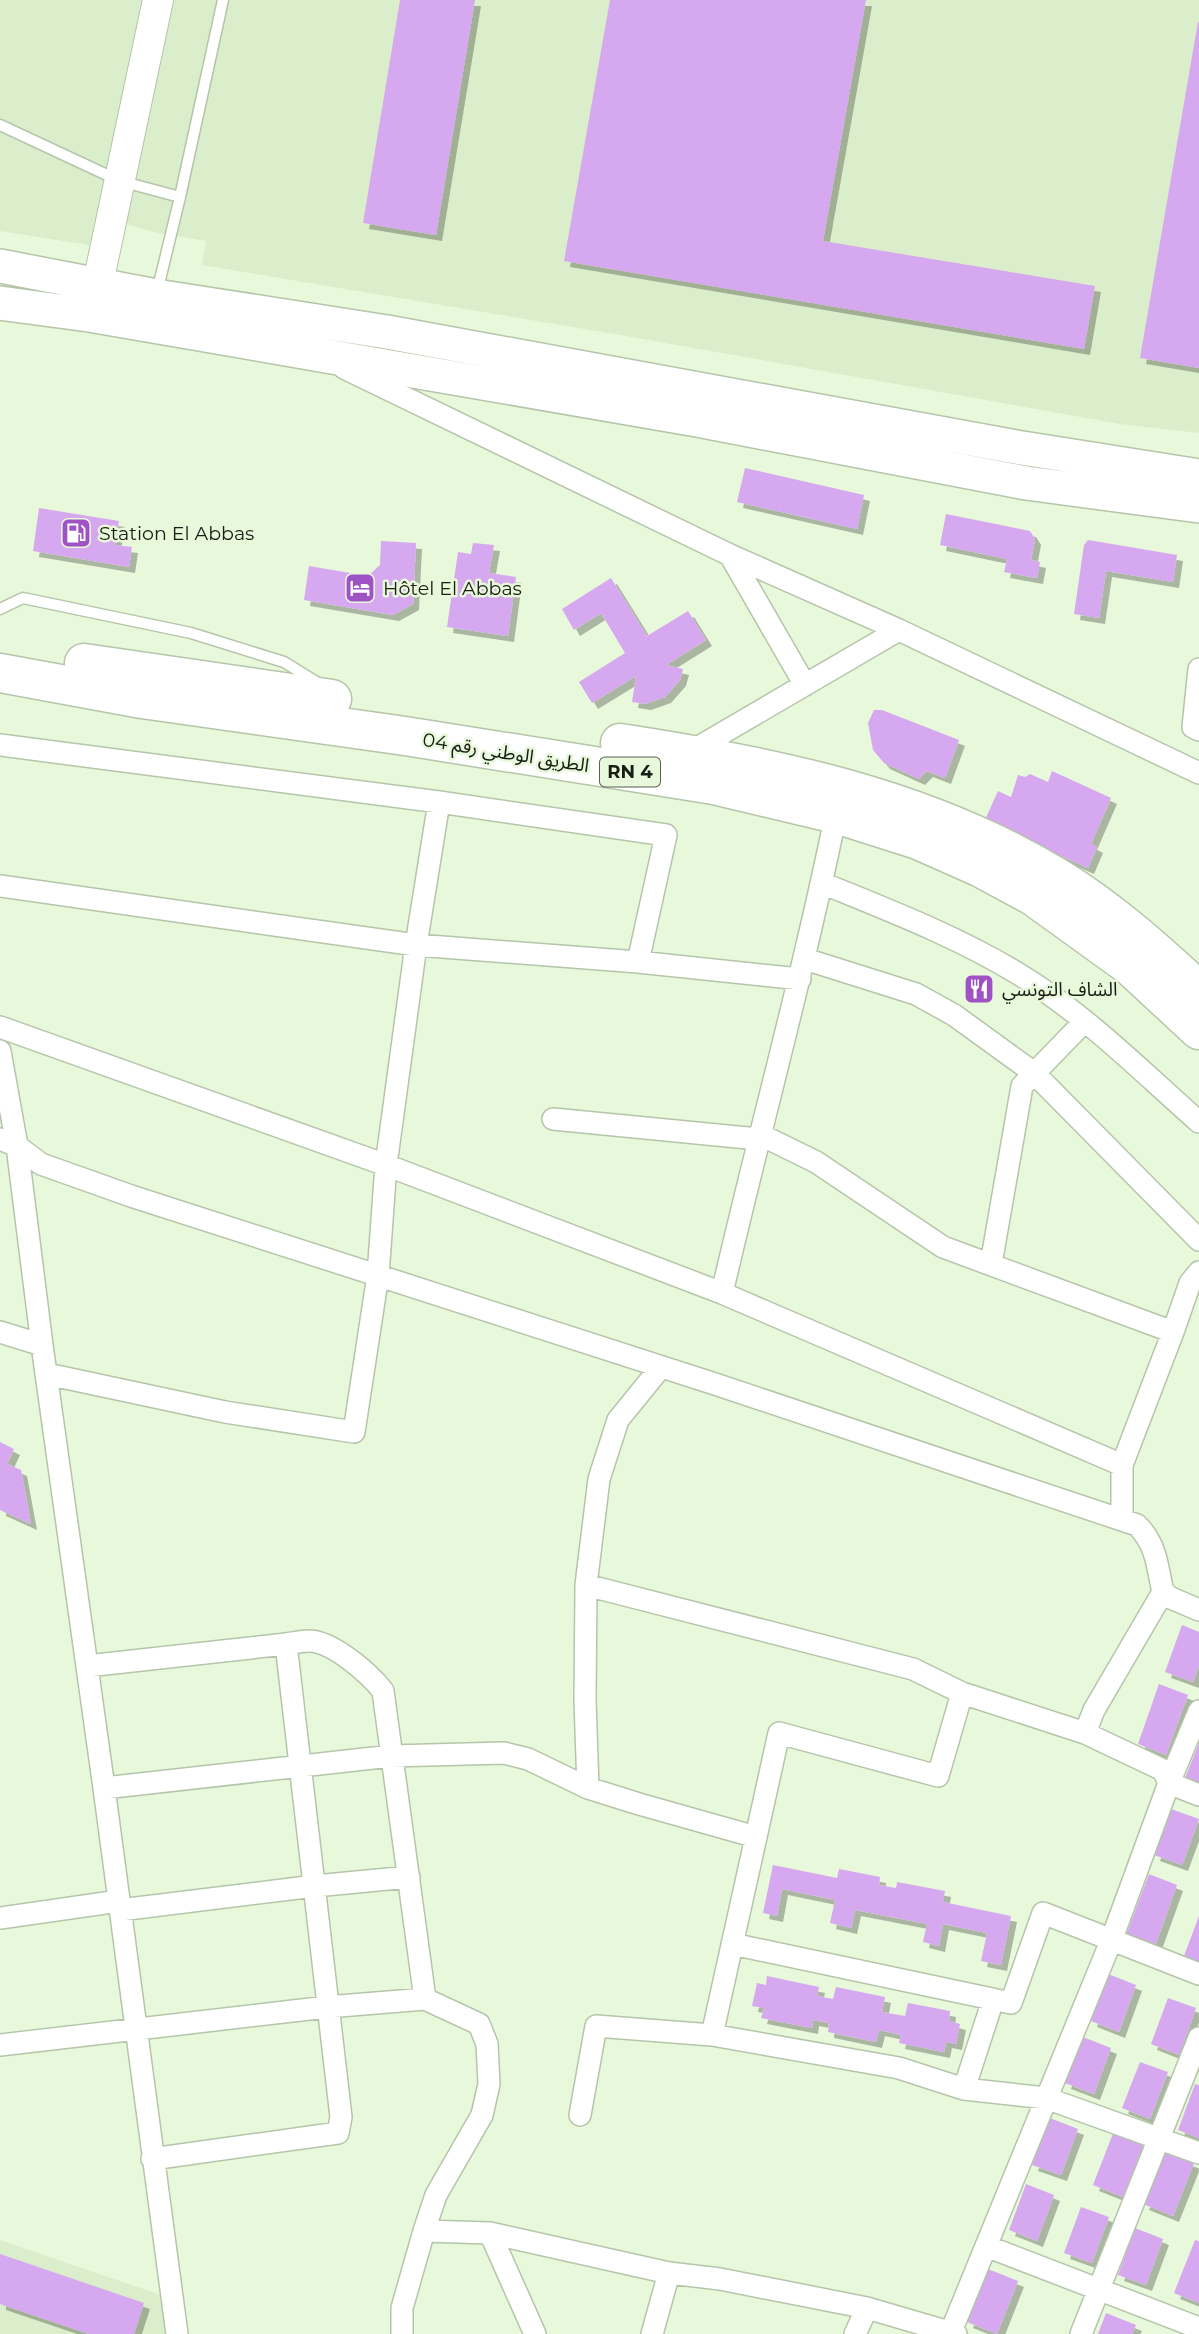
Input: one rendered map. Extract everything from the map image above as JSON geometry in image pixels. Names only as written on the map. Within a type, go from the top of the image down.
[{"type":"highway","name":"الطريق الوطني رقم 04","points":[[0,650],[688,754],[801,777],[878,798],[943,820],[1058,878],[1108,912],[1194,984]]},
{"type":"highway","name":"الطريق الوطني رقم 04","points":[[0,673],[142,699],[405,736],[714,785],[836,814],[918,840],[981,868],[1033,896],[1130,966],[1199,1030]]},
{"type":"main road","points":[[0,266],[98,283],[154,311],[317,355],[697,420],[1026,483],[1199,506]]},
{"type":"main road","points":[[0,274],[35,272]]},
{"type":"main road","points":[[0,303],[89,315],[154,311],[387,332],[1016,447],[1199,476]]},
{"type":"street","points":[[89,315],[158,0]]},
{"type":"street","points":[[317,355],[730,555],[899,630],[1199,773]]},
{"type":"street","points":[[730,555],[805,685]]},
{"type":"street","points":[[688,754],[899,630]]},
{"type":"street","points":[[1199,669],[1194,727],[1199,730]]},
{"type":"street","points":[[0,745],[439,802],[666,835],[638,962]]},
{"type":"street","points":[[47,1374],[225,1412],[354,1432],[378,1275],[386,1165],[439,802]]},
{"type":"street","points":[[722,1293],[759,1136],[803,969],[836,814]]},
{"type":"street","points":[[822,883],[961,942],[1018,973],[1085,1021],[1199,1122]]},
{"type":"street","points":[[0,886],[416,945],[638,962],[803,969],[916,994],[954,1015],[1034,1073],[1199,1240]]},
{"type":"street","points":[[992,1264],[1022,1086],[1085,1021]]},
{"type":"street","points":[[0,1027],[386,1165],[722,1293],[1122,1465]]},
{"type":"street","points":[[0,1051],[9,1143],[47,1374],[177,2334]]},
{"type":"street","points":[[553,1119],[759,1136],[816,1162],[943,1247],[1174,1332]]},
{"type":"street","points":[[9,1143],[41,1164],[131,1196],[661,1367],[1137,1525],[1147,1535],[1155,1550],[1163,1592],[1094,1710],[1085,1733]]},
{"type":"street","points":[[1122,1520],[1122,1465],[1174,1332],[1190,1283],[1199,1272]]},
{"type":"street","points":[[0,1332],[42,1345]]},
{"type":"street","points":[[588,1788],[585,1700],[586,1585],[599,1479],[618,1420],[661,1367]]},
{"type":"street","points":[[586,1585],[913,1669],[962,1693],[1085,1733],[1163,1770],[1169,1783],[1199,1795]]},
{"type":"street","points":[[1163,1592],[1199,1610]]},
{"type":"street","points":[[87,1666],[310,1641],[325,1645],[370,1675],[383,1690],[425,1999]]},
{"type":"street","points":[[152,2159],[338,2133],[341,2117],[286,1644]]},
{"type":"street","points":[[712,2035],[779,1733],[938,1776],[962,1693]]},
{"type":"street","points":[[424,2231],[490,2233],[669,2273],[720,2279],[867,2308],[953,2333],[1111,1941],[1169,1783],[1199,1711]]},
{"type":"street","points":[[104,1788],[391,1756],[504,1753],[528,1759],[588,1788],[755,1837]]},
{"type":"street","points":[[0,1918],[409,1877]]},
{"type":"street","points":[[732,1944],[1011,2003],[1043,1913],[1199,1974]]},
{"type":"street","points":[[0,2045],[327,2007],[425,1999],[479,2024],[487,2044],[489,2084],[482,2115],[436,2195],[402,2308],[402,2334]]},
{"type":"street","points":[[964,2089],[993,2000]]},
{"type":"street","points":[[580,2115],[596,2026],[712,2035],[899,2068],[964,2089],[1046,2098],[1199,2153]]},
{"type":"street","points":[[1081,2334],[1199,2038]]},
{"type":"street","points":[[490,2233],[535,2334]]},
{"type":"street","points":[[986,2246],[1199,2329]]},
{"type":"street","points":[[652,2334],[669,2273]]},
{"type":"street","points":[[855,2334],[867,2308]]},
{"type":"lane","points":[[154,311],[223,0]]},
{"type":"lane","points":[[0,125],[120,181],[180,197]]},
{"type":"lane","points":[[0,609],[23,598],[191,633],[284,662],[347,701]]},
{"type":"shaded area","points":[[0,0],[1199,0],[1199,433],[1120,424],[626,336],[202,265],[206,241],[153,232],[106,218],[95,246],[0,231]]},
{"type":"shaded area","points":[[0,2240],[161,2295],[166,2334],[0,2334]]},
{"type":"building","points":[[400,0],[475,0],[436,235],[363,223]]},
{"type":"building","points":[[610,0],[866,0],[823,241],[1095,286],[1084,349],[564,261]]},
{"type":"building","points":[[1199,22],[1199,368],[1140,358]]},
{"type":"building","points":[[745,468],[864,495],[857,529],[737,502]]},
{"type":"building","name":"Station El Abbas","points":[[39,508],[119,521],[115,545],[132,547],[129,567],[33,551]]},
{"type":"building","points":[[946,514],[1030,531],[1035,539],[1031,560],[1040,562],[1037,578],[1004,572],[1007,559],[940,545]]},
{"type":"building","points":[[1088,540],[1177,555],[1173,582],[1106,571],[1099,618],[1074,614],[1084,545]]},
{"type":"building","name":"Hôtel El Abbas","points":[[381,541],[416,543],[413,604],[393,615],[304,600],[309,566],[368,576],[380,565]]},
{"type":"building","points":[[473,543],[494,545],[489,573],[516,577],[508,636],[447,627],[458,552],[471,554]]},
{"type":"building","points":[[611,578],[647,636],[688,611],[706,640],[666,665],[683,669],[680,680],[665,697],[645,704],[632,702],[636,676],[592,703],[579,682],[625,653],[601,613],[574,630],[562,609]]},
{"type":"building","points":[[874,710],[882,710],[959,740],[945,778],[927,771],[919,779],[884,763],[873,750],[868,723]]},
{"type":"building","points":[[1052,771],[1111,798],[1091,844],[1097,847],[1088,868],[984,822],[998,791],[1011,797],[1018,775],[1025,777],[1030,774],[1048,782]]},
{"type":"building","points":[[0,1442],[14,1449],[7,1464],[21,1470],[31,1524],[0,1510]]},
{"type":"building","points":[[1182,1625],[1199,1632],[1199,1666],[1193,1682],[1165,1672]]},
{"type":"building","points":[[1159,1684],[1188,1695],[1166,1755],[1138,1744]]},
{"type":"building","points":[[1199,1743],[1199,1783],[1185,1778]]},
{"type":"building","points":[[1171,1809],[1199,1819],[1182,1865],[1154,1855]]},
{"type":"building","points":[[773,1865],[837,1878],[839,1869],[880,1877],[879,1885],[896,1888],[897,1882],[945,1891],[943,1902],[1011,1916],[1001,1965],[981,1961],[987,1933],[943,1924],[939,1946],[923,1942],[927,1924],[855,1910],[851,1928],[830,1923],[835,1900],[782,1889],[777,1916],[763,1913]]},
{"type":"building","points":[[1149,1874],[1177,1885],[1154,1949],[1125,1938]]},
{"type":"building","points":[[1199,1916],[1199,1962],[1184,1956]]},
{"type":"building","points":[[1108,1974],[1136,1985],[1119,2032],[1091,2021]]},
{"type":"building","points":[[767,1976],[819,1987],[817,1996],[833,1999],[836,1987],[885,1997],[882,2012],[905,2016],[908,2003],[950,2011],[949,2021],[960,2024],[956,2044],[946,2042],[944,2052],[899,2043],[901,2035],[879,2030],[876,2042],[828,2032],[829,2023],[813,2020],[812,2028],[761,2018],[764,2008],[752,2006],[757,1983],[766,1985]]},
{"type":"building","points":[[1168,1998],[1196,2008],[1179,2055],[1151,2044]]},
{"type":"building","points":[[1083,2037],[1111,2048],[1094,2094],[1065,2083]]},
{"type":"building","points":[[1140,2062],[1168,2072],[1150,2119],[1122,2108]]},
{"type":"building","points":[[1195,2084],[1199,2085],[1199,2138],[1178,2130]]},
{"type":"building","points":[[1050,2118],[1078,2129],[1061,2175],[1032,2165]]},
{"type":"building","points":[[1114,2131],[1144,2143],[1123,2197],[1093,2185]]},
{"type":"building","points":[[1164,2151],[1194,2163],[1173,2216],[1143,2204]]},
{"type":"building","points":[[1026,2184],[1054,2195],[1037,2241],[1009,2230]]},
{"type":"building","points":[[1081,2207],[1109,2217],[1092,2263],[1064,2253]]},
{"type":"building","points":[[1135,2228],[1163,2239],[1146,2285],[1118,2275]]},
{"type":"building","points":[[1195,2240],[1199,2241],[1199,2303],[1174,2293]]},
{"type":"building","points":[[0,2254],[144,2303],[134,2334],[89,2334],[0,2304]]},
{"type":"building","points":[[988,2269],[1018,2281],[997,2334],[967,2322]]},
{"type":"building","points":[[1106,2313],[1136,2325],[1132,2334],[1098,2334]]},
{"type":"place","name":"Station El Abbas","points":[[76,533]]},
{"type":"place","name":"Hôtel El Abbas","points":[[360,588]]},
{"type":"place","name":"الشاف التونسي","points":[[979,989]]}]
